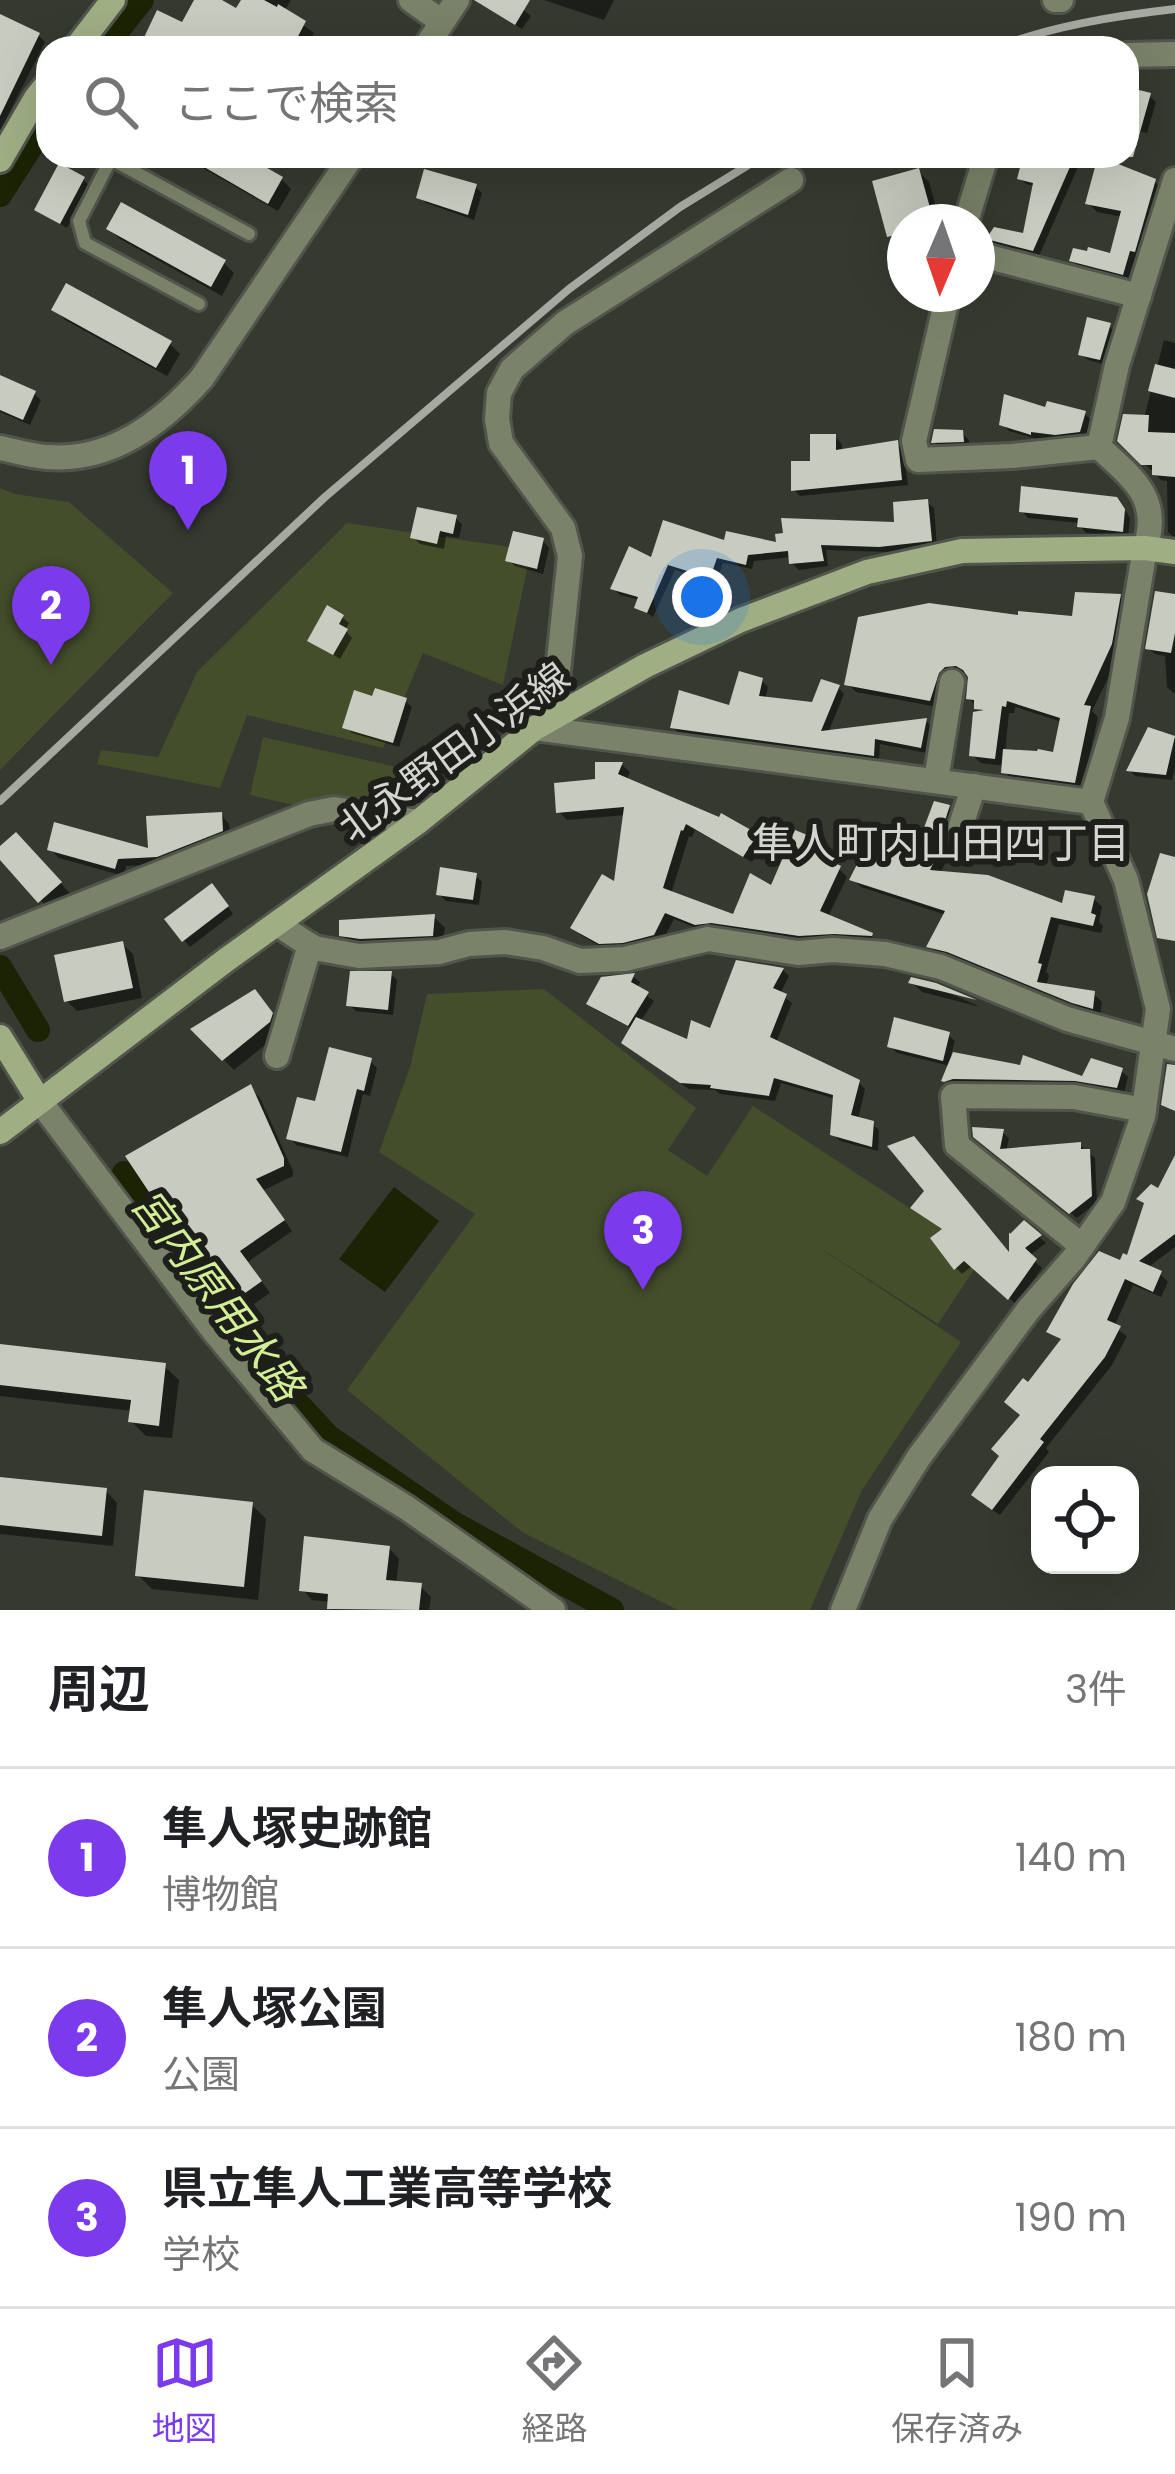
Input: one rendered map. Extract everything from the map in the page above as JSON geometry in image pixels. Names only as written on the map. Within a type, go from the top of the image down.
[{"type":"main road","points":[[85,36],[112,0]]},
{"type":"main road","points":[[0,160],[8,124],[36,102]]},
{"type":"main road","name":"北永野田小浜線","points":[[0,1132],[544,723],[645,666],[741,620],[867,572],[962,550],[1144,548],[1175,552]]},
{"type":"main road","points":[[0,1037],[39,1100]]},
{"type":"street","points":[[411,0],[450,11],[433,36]]},
{"type":"street","points":[[1139,55],[1175,55]]},
{"type":"street","points":[[0,448],[45,457],[85,456],[132,439],[176,407],[202,378],[344,168]]},
{"type":"street","points":[[971,204],[982,168]]},
{"type":"street","points":[[791,180],[565,323],[512,369],[499,393],[496,418],[501,443],[563,527],[570,556],[544,723],[1091,802]]},
{"type":"street","points":[[1100,447],[1117,365],[1139,296],[1165,250],[1175,180]]},
{"type":"street","points":[[995,259],[1139,296]]},
{"type":"street","points":[[943,312],[914,441],[918,460],[1012,457],[1100,447]]},
{"type":"street","points":[[843,1610],[880,1519],[911,1469],[1113,1202],[1164,1046],[1126,880],[1091,802],[1117,718],[1150,532],[1149,506],[1140,486],[1100,447]]},
{"type":"street","points":[[936,781],[952,682]]},
{"type":"street","points":[[958,834],[974,786]]},
{"type":"street","points":[[0,937],[309,814],[334,809],[418,822]]},
{"type":"street","points":[[277,924],[310,945],[359,956],[439,952],[505,942],[543,948],[580,962],[625,958],[708,939],[798,953],[885,954],[940,967],[1066,1019],[1164,1046]]},
{"type":"street","points":[[278,1056],[310,945]]},
{"type":"street","points":[[1082,1246],[958,1145],[953,1096],[1074,1097],[1144,1110]]},
{"type":"street","points":[[39,1100],[213,1330],[313,1450],[407,1508],[553,1610]]},
{"type":"lane","points":[[104,168],[79,221],[85,243],[200,304]]},
{"type":"lane","points":[[129,168],[249,234]]},
{"type":"shaded area","points":[[0,488],[69,502],[173,593],[0,770]]},
{"type":"shaded area","points":[[347,523],[531,550],[503,685],[423,653],[383,748],[247,715],[220,788],[97,764],[101,750],[158,757],[197,672]]},
{"type":"shaded area","points":[[263,737],[410,770],[347,817],[250,795]]},
{"type":"shaded area","points":[[544,989],[696,1108],[668,1150],[707,1176],[753,1106],[983,1256],[938,1324],[808,1240],[961,1342],[862,1490],[810,1610],[678,1610],[522,1532],[347,1390],[475,1214],[379,1152],[410,1067],[427,994]]},
{"type":"shaded area","points":[[394,1187],[439,1221],[385,1292],[339,1259]]},
{"type":"building","points":[[194,0],[222,0],[236,8],[241,0],[264,0],[306,21],[298,36],[145,36],[157,10],[182,22]]},
{"type":"building","points":[[474,0],[530,0],[515,25]]},
{"type":"building","points":[[0,14],[40,33],[0,116]]},
{"type":"building","points":[[1139,90],[1151,93],[1139,136]]},
{"type":"building","points":[[56,168],[85,177],[60,224],[34,210]]},
{"type":"building","points":[[206,168],[267,168],[283,177],[268,204]]},
{"type":"building","points":[[919,168],[929,204],[887,204],[887,237],[872,181]]},
{"type":"building","points":[[1020,168],[1069,168],[1033,251],[995,241],[995,227],[1023,233],[1033,183],[1017,179]]},
{"type":"building","points":[[1095,168],[1128,168],[1156,179],[1135,252],[1130,251],[1123,275],[1069,261],[1073,248],[1110,253],[1121,211],[1085,204]]},
{"type":"building","points":[[424,169],[477,184],[468,215],[416,198]]},
{"type":"building","points":[[121,202],[226,260],[211,287],[106,229]]},
{"type":"building","points":[[66,283],[172,341],[156,368],[51,310]]},
{"type":"building","points":[[1087,317],[1111,323],[1100,360],[1078,355]]},
{"type":"building","points":[[1155,364],[1175,369],[1175,398],[1148,391]]},
{"type":"building","points":[[0,375],[36,391],[23,420],[0,410]]},
{"type":"building","points":[[1004,394],[1045,407],[1047,401],[1086,411],[1080,432],[1031,435],[999,425]]},
{"type":"building","points":[[1123,414],[1149,415],[1148,432],[1175,433],[1175,477],[1152,475],[1152,465],[1141,465],[1117,441]]},
{"type":"building","points":[[934,429],[963,430],[964,442],[931,443]]},
{"type":"building","points":[[810,434],[836,434],[836,450],[898,440],[902,480],[791,491],[791,461],[810,461]]},
{"type":"building","points":[[1021,486],[1117,497],[1125,509],[1123,532],[1077,527],[1078,518],[1019,512]]},
{"type":"building","points":[[928,499],[932,541],[879,547],[821,545],[824,561],[789,564],[788,551],[748,555],[746,565],[717,558],[710,578],[668,565],[647,613],[634,608],[638,597],[610,589],[629,546],[651,557],[663,520],[724,540],[726,531],[776,542],[775,534],[783,533],[781,518],[894,522],[893,502]]},
{"type":"building","points":[[417,507],[457,515],[453,534],[440,531],[437,544],[410,538]]},
{"type":"building","points":[[513,531],[544,538],[537,569],[505,561]]},
{"type":"building","points":[[1155,591],[1175,594],[1171,653],[1145,649]]},
{"type":"building","points":[[1075,592],[1121,594],[1112,644],[1084,705],[1091,706],[1075,783],[1001,773],[1003,749],[1053,752],[1060,718],[1007,701],[1002,706],[995,759],[969,756],[973,712],[984,710],[974,709],[974,700],[966,699],[968,677],[956,666],[939,673],[930,701],[844,685],[858,617],[929,603],[1018,615],[1018,611],[1072,616]]},
{"type":"building","points":[[327,605],[344,615],[339,624],[348,629],[333,655],[307,641]]},
{"type":"building","points":[[739,671],[763,678],[759,696],[812,702],[821,679],[840,685],[821,731],[927,718],[921,748],[875,739],[874,756],[670,728],[679,690],[729,705]]},
{"type":"building","points":[[375,688],[407,698],[393,743],[342,728],[354,690],[372,696]]},
{"type":"building","points":[[1148,727],[1175,736],[1166,775],[1126,771]]},
{"type":"building","points":[[595,762],[623,762],[618,774],[719,817],[721,813],[758,834],[743,857],[686,824],[663,888],[733,914],[750,873],[771,885],[795,830],[822,841],[816,854],[841,866],[820,911],[872,936],[799,936],[711,923],[695,925],[665,913],[654,935],[623,943],[599,944],[570,928],[602,874],[614,881],[624,807],[556,813],[554,783],[595,779]]},
{"type":"building","points":[[934,801],[950,805],[942,830],[944,841],[930,870],[988,875],[1062,903],[1065,890],[1095,896],[1093,926],[1051,917],[1037,982],[1095,991],[1093,1009],[926,947],[945,911],[849,880],[876,827],[919,841]]},
{"type":"building","points":[[222,812],[223,831],[157,857],[118,859],[115,869],[47,850],[54,822],[148,848],[146,816]]},
{"type":"building","points":[[16,832],[62,882],[38,903],[0,860],[0,846]]},
{"type":"building","points":[[1160,853],[1175,857],[1175,941],[1157,938],[1147,894]]},
{"type":"building","points":[[440,867],[477,873],[473,900],[436,895]]},
{"type":"building","points":[[212,883],[229,906],[182,942],[164,919]]},
{"type":"building","points":[[435,914],[433,936],[339,936],[339,920]]},
{"type":"building","points":[[123,941],[133,988],[64,1002],[54,955]]},
{"type":"building","points":[[736,960],[784,968],[773,988],[787,994],[770,1037],[860,1080],[851,1115],[874,1121],[872,1147],[830,1135],[833,1095],[774,1078],[769,1096],[680,1083],[621,1043],[636,1017],[687,1039],[691,1020],[710,1028]]},
{"type":"building","points":[[350,971],[392,971],[388,1010],[346,1006]]},
{"type":"building","points":[[635,973],[631,982],[649,992],[628,1026],[586,1004],[601,977]]},
{"type":"building","points":[[911,977],[936,983],[977,1000],[908,983]]},
{"type":"building","points":[[255,989],[273,1013],[270,1022],[222,1061],[190,1029]]},
{"type":"building","points":[[894,1017],[950,1032],[943,1061],[887,1047]]},
{"type":"building","points":[[329,1047],[372,1058],[364,1091],[357,1089],[341,1152],[286,1139],[297,1097],[315,1101]]},
{"type":"building","points":[[953,1052],[1020,1065],[1023,1055],[1082,1076],[1091,1058],[1123,1068],[1117,1088],[1075,1081],[941,1081]]},
{"type":"building","points":[[1167,1064],[1175,1065],[1175,1111],[1161,1105]]},
{"type":"building","points":[[251,1084],[284,1158],[284,1166],[256,1179],[285,1220],[240,1251],[262,1281],[234,1301],[125,1156]]},
{"type":"building","points":[[972,1127],[1004,1129],[1000,1149],[1081,1142],[1081,1149],[1090,1149],[1092,1196],[1069,1214],[973,1137]]},
{"type":"building","points":[[914,1136],[1009,1252],[1009,1232],[1024,1220],[1042,1235],[1025,1248],[1037,1259],[1008,1300],[964,1261],[954,1270],[930,1238],[942,1229],[910,1208],[924,1191],[887,1146]]},
{"type":"building","points":[[1175,1155],[1175,1234],[1139,1261],[1162,1271],[1153,1292],[1125,1279],[1107,1320],[1121,1326],[1105,1357],[992,1510],[971,1495],[999,1456],[991,1449],[1020,1415],[1004,1402],[1023,1378],[1028,1382],[1061,1339],[1046,1332],[1073,1284],[1099,1251],[1120,1260],[1123,1253],[1127,1255],[1144,1203],[1136,1199],[1151,1184],[1158,1188]]},
{"type":"building","points":[[0,1344],[166,1363],[159,1426],[128,1422],[131,1400],[0,1385]]},
{"type":"building","points":[[0,1477],[107,1488],[102,1536],[0,1525]]},
{"type":"building","points":[[144,1490],[253,1502],[244,1587],[135,1576]]},
{"type":"building","points":[[304,1536],[390,1546],[386,1580],[422,1583],[419,1610],[327,1609],[328,1594],[299,1591]]},
{"type":"waterway","name":"宮内原用水路","points":[[114,36],[142,0]]},
{"type":"waterway","name":"宮内原用水路","points":[[0,195],[36,139]]},
{"type":"waterway","name":"宮内原用水路","points":[[0,967],[38,1030]]},
{"type":"waterway","name":"宮内原用水路","points":[[124,1173],[258,1361],[328,1436],[455,1524],[612,1610]]},
{"type":"railway","points":[[1033,36],[1175,9]]},
{"type":"railway","points":[[0,801],[325,497],[569,289],[680,207],[743,168]]},
{"type":"place","name":"隼人塚史跡館","points":[[188,530]]},
{"type":"place","name":"隼人塚公園","points":[[51,665]]},
{"type":"place","name":"県立隼人工業高等学校","points":[[643,1290]]},
{"type":"district","name":"隼人町内山田四丁目","points":[[941,843]]}]
